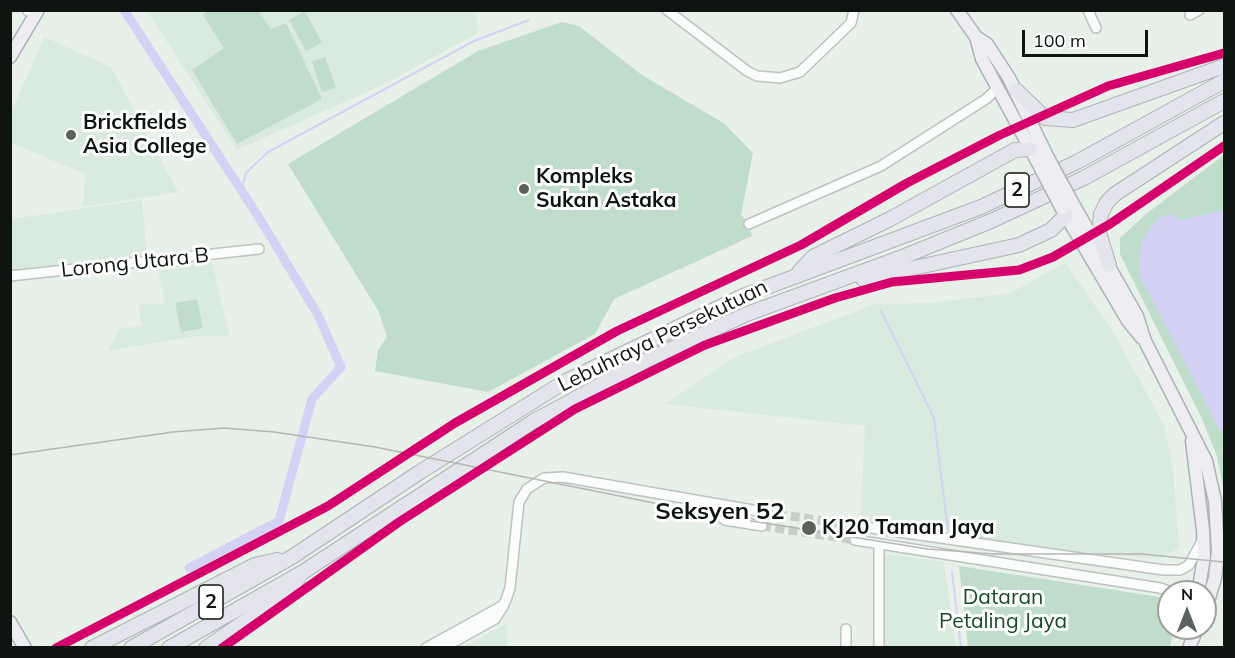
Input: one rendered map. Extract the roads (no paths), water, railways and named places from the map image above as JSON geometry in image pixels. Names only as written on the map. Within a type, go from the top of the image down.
[{"type":"highway","points":[[1016,90],[1045,118],[1073,120],[1224,66]]},
{"type":"highway","name":"Lebuhraya Persekutuan","points":[[131,648],[292,557],[420,472],[566,381],[691,319],[798,274],[981,207],[1077,162],[1224,81]]},
{"type":"highway","name":"Lebuhraya Persekutuan","points":[[170,648],[303,572],[453,472],[575,398],[709,329],[992,221],[1084,178],[1224,101]]},
{"type":"highway","points":[[1109,266],[1099,233],[1101,214],[1107,201],[1224,123]]},
{"type":"highway","points":[[798,274],[813,257],[890,219],[1015,150],[1038,155]]},
{"type":"highway","points":[[807,291],[1019,245],[1051,230],[1067,209]]},
{"type":"highway","points":[[92,648],[255,566],[292,557]]},
{"type":"highway","points":[[206,648],[289,591],[303,572]]},
{"type":"main road","points":[[12,53],[38,10]]},
{"type":"main road","points":[[957,10],[975,37],[982,59],[1038,155],[1128,321],[1145,341]]},
{"type":"main road","points":[[12,53],[28,11]]},
{"type":"main road","points":[[975,37],[987,44],[1016,90],[1038,155]]},
{"type":"main road","points":[[1067,209],[1109,266],[1137,315],[1145,341],[1209,471],[1217,521],[1214,580]]},
{"type":"main road","points":[[1192,434],[1203,539],[1204,558],[1200,580]]},
{"type":"main road","points":[[10,622],[25,648]]},
{"type":"street","points":[[666,10],[747,71],[757,76],[780,78],[800,72],[851,23],[854,10]]},
{"type":"street","points":[[1088,10],[1096,28]]},
{"type":"street","points":[[749,224],[881,166],[986,99],[998,87]]},
{"type":"street","name":"Lorong Utara B","points":[[10,276],[259,249]]},
{"type":"street","points":[[442,648],[495,619],[501,613],[510,588],[519,502],[527,489],[539,480],[563,477],[764,512]]},
{"type":"street","points":[[703,503],[725,520],[762,526]]},
{"type":"street","points":[[857,526],[1164,570],[1180,570],[1189,565],[1203,539]]},
{"type":"street","points":[[855,540],[1157,588]]},
{"type":"street","points":[[879,544],[879,648]]},
{"type":"street","points":[[426,648],[502,606],[506,600]]},
{"type":"street","points":[[846,629],[846,648]]},
{"type":"water","points":[[1224,210],[1224,433],[1217,425],[1139,274],[1141,242],[1158,218],[1171,214],[1182,220]]},
{"type":"waterway","points":[[124,10],[258,216],[318,315],[341,367],[312,399],[279,521],[189,568]]},
{"type":"waterway","points":[[241,192],[246,173],[268,152],[474,41],[529,20]]},
{"type":"waterway","points":[[881,311],[934,418],[948,530]]},
{"type":"waterway","points":[[952,572],[961,648]]},
{"type":"tunnel","points":[[764,512],[857,526]]},
{"type":"tunnel","points":[[762,526],[855,540]]},
{"type":"tram line","points":[[10,455],[173,432],[224,428],[274,432],[375,447],[714,515],[928,549],[993,554],[1141,554],[1224,562]]},
{"type":"place","name":"Brickfields Asia College","points":[[71,135]]},
{"type":"place","name":"Kompleks Sukan Astaka","points":[[524,189]]},
{"type":"place","name":"KJ20 Taman Jaya","points":[[809,528]]},
{"type":"district","name":"Seksyen 52","points":[[720,512]]},
{"type":"park label","name":"Dataran Petaling Jaya","points":[[1003,610]]}]
